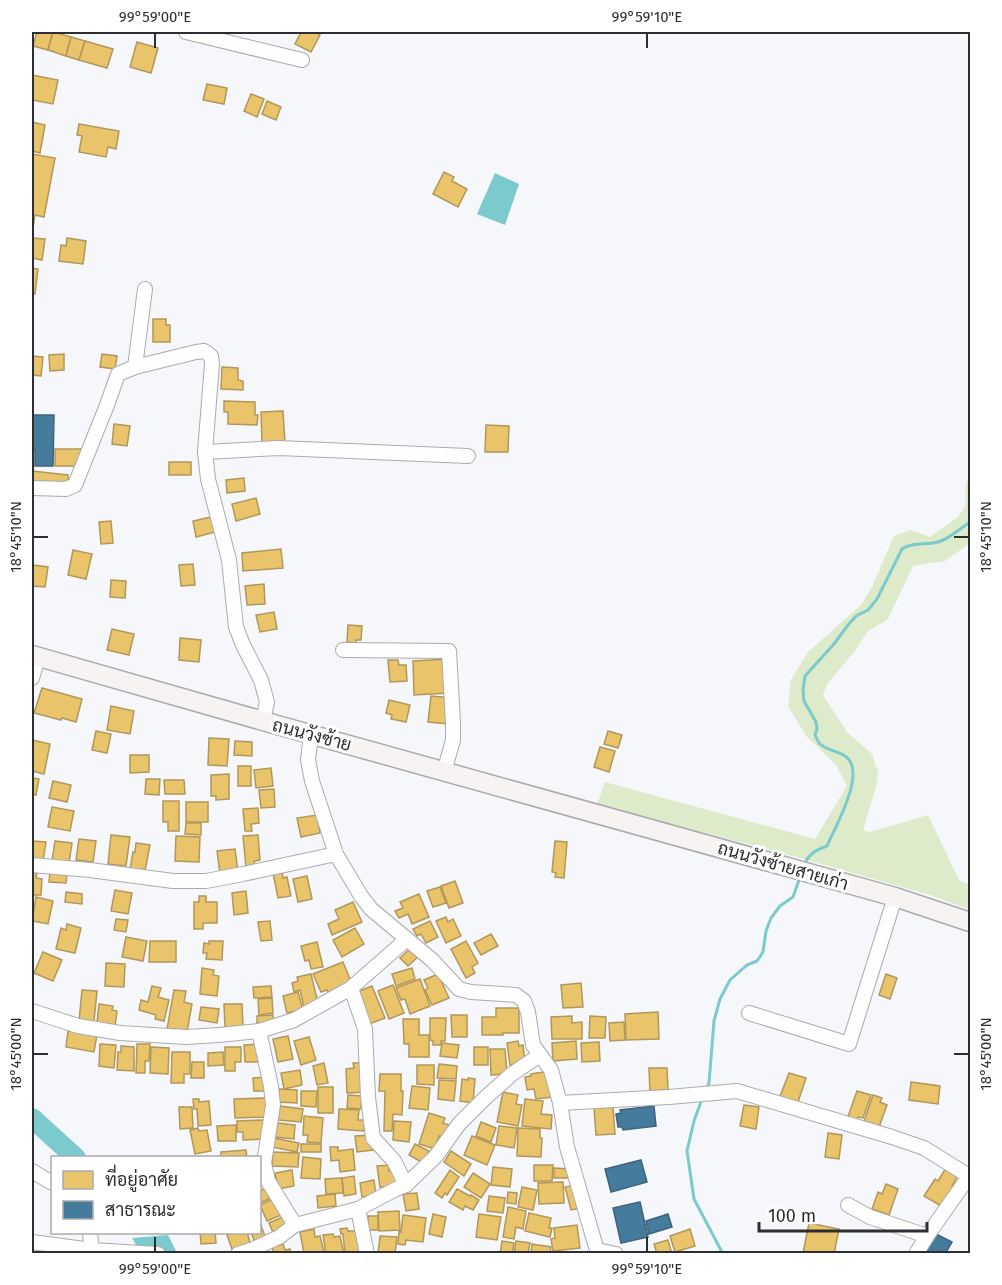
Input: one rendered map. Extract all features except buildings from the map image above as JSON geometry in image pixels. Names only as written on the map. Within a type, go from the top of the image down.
[{"type":"main road","name":"ถนนวังซ้าย","points":[[35,656],[594,813]]},
{"type":"main road","name":"ถนนวังซ้ายสายเก่า","points":[[594,813],[895,897],[970,922]]},
{"type":"street","points":[[186,32],[302,60]]},
{"type":"street","points":[[135,367],[145,289]]},
{"type":"street","points":[[32,488],[66,489],[75,485],[118,374],[135,367],[196,352],[204,351],[211,356],[205,452],[208,479],[229,560],[236,627],[261,680],[267,702],[262,721]]},
{"type":"street","points":[[205,452],[279,448],[468,456]]},
{"type":"street","points":[[343,650],[449,651],[453,740],[444,772]]},
{"type":"street","points":[[32,678],[35,656]]},
{"type":"street","points":[[311,734],[308,760],[312,781],[336,854],[371,909],[432,960],[459,989],[516,995],[524,1001],[533,1045],[551,1070],[560,1103],[567,1147],[598,1252],[616,1254]]},
{"type":"street","points":[[32,865],[173,881],[206,881],[336,854]]},
{"type":"street","points":[[749,1013],[849,1044],[895,897]]},
{"type":"street","points":[[32,1011],[78,1026],[132,1035],[186,1037],[259,1030],[294,1020],[351,988],[407,939]]},
{"type":"street","points":[[351,988],[365,1029],[368,1097],[373,1138],[394,1161],[406,1185]]},
{"type":"street","points":[[259,1030],[273,1105],[264,1163],[268,1180],[295,1225]]},
{"type":"street","points":[[238,1254],[279,1237],[295,1225],[358,1209],[406,1185],[436,1156],[459,1124],[485,1098],[512,1074],[540,1055]]},
{"type":"street","points":[[560,1103],[737,1091],[924,1148],[970,1176],[916,1254]]},
{"type":"street","points":[[32,1171],[51,1182]]},
{"type":"street","points":[[848,1205],[870,1217],[927,1236]]},
{"type":"street","points":[[358,1209],[367,1254]]},
{"type":"street","points":[[90,1234],[92,1252]]},
{"type":"street","points":[[32,1242],[92,1252],[158,1254]]},
{"type":"green space","points":[[970,470],[970,543],[945,561],[913,566],[888,619],[867,632],[855,651],[827,684],[823,695],[847,732],[872,754],[878,772],[876,787],[863,830],[870,832],[928,815],[959,880],[970,885],[970,910],[930,895],[764,848],[597,805],[605,782],[815,839],[847,786],[836,765],[806,736],[788,706],[791,680],[808,652],[861,605],[872,587],[894,536],[911,530],[930,537],[958,517],[964,508],[965,489]]},
{"type":"water","points":[[495,173],[519,184],[505,225],[477,214]]},
{"type":"water","points":[[168,1235],[177,1253],[141,1253],[132,1238]]},
{"type":"waterway","points":[[804,866],[813,853],[827,846],[848,800],[853,774],[851,763],[845,756],[825,748],[815,735],[816,722],[804,701],[805,676],[856,616],[868,610],[877,599],[902,549],[911,545],[941,541],[970,522]]},
{"type":"waterway","points":[[706,1090],[709,1083],[714,1021],[720,999],[730,980],[747,965],[757,961],[763,952],[766,931],[771,918],[780,906],[793,897],[800,877]]},
{"type":"waterway","points":[[702,1099],[687,1151],[694,1199],[723,1254]]},
{"type":"waterway","points":[[32,1118],[74,1156]]}]
